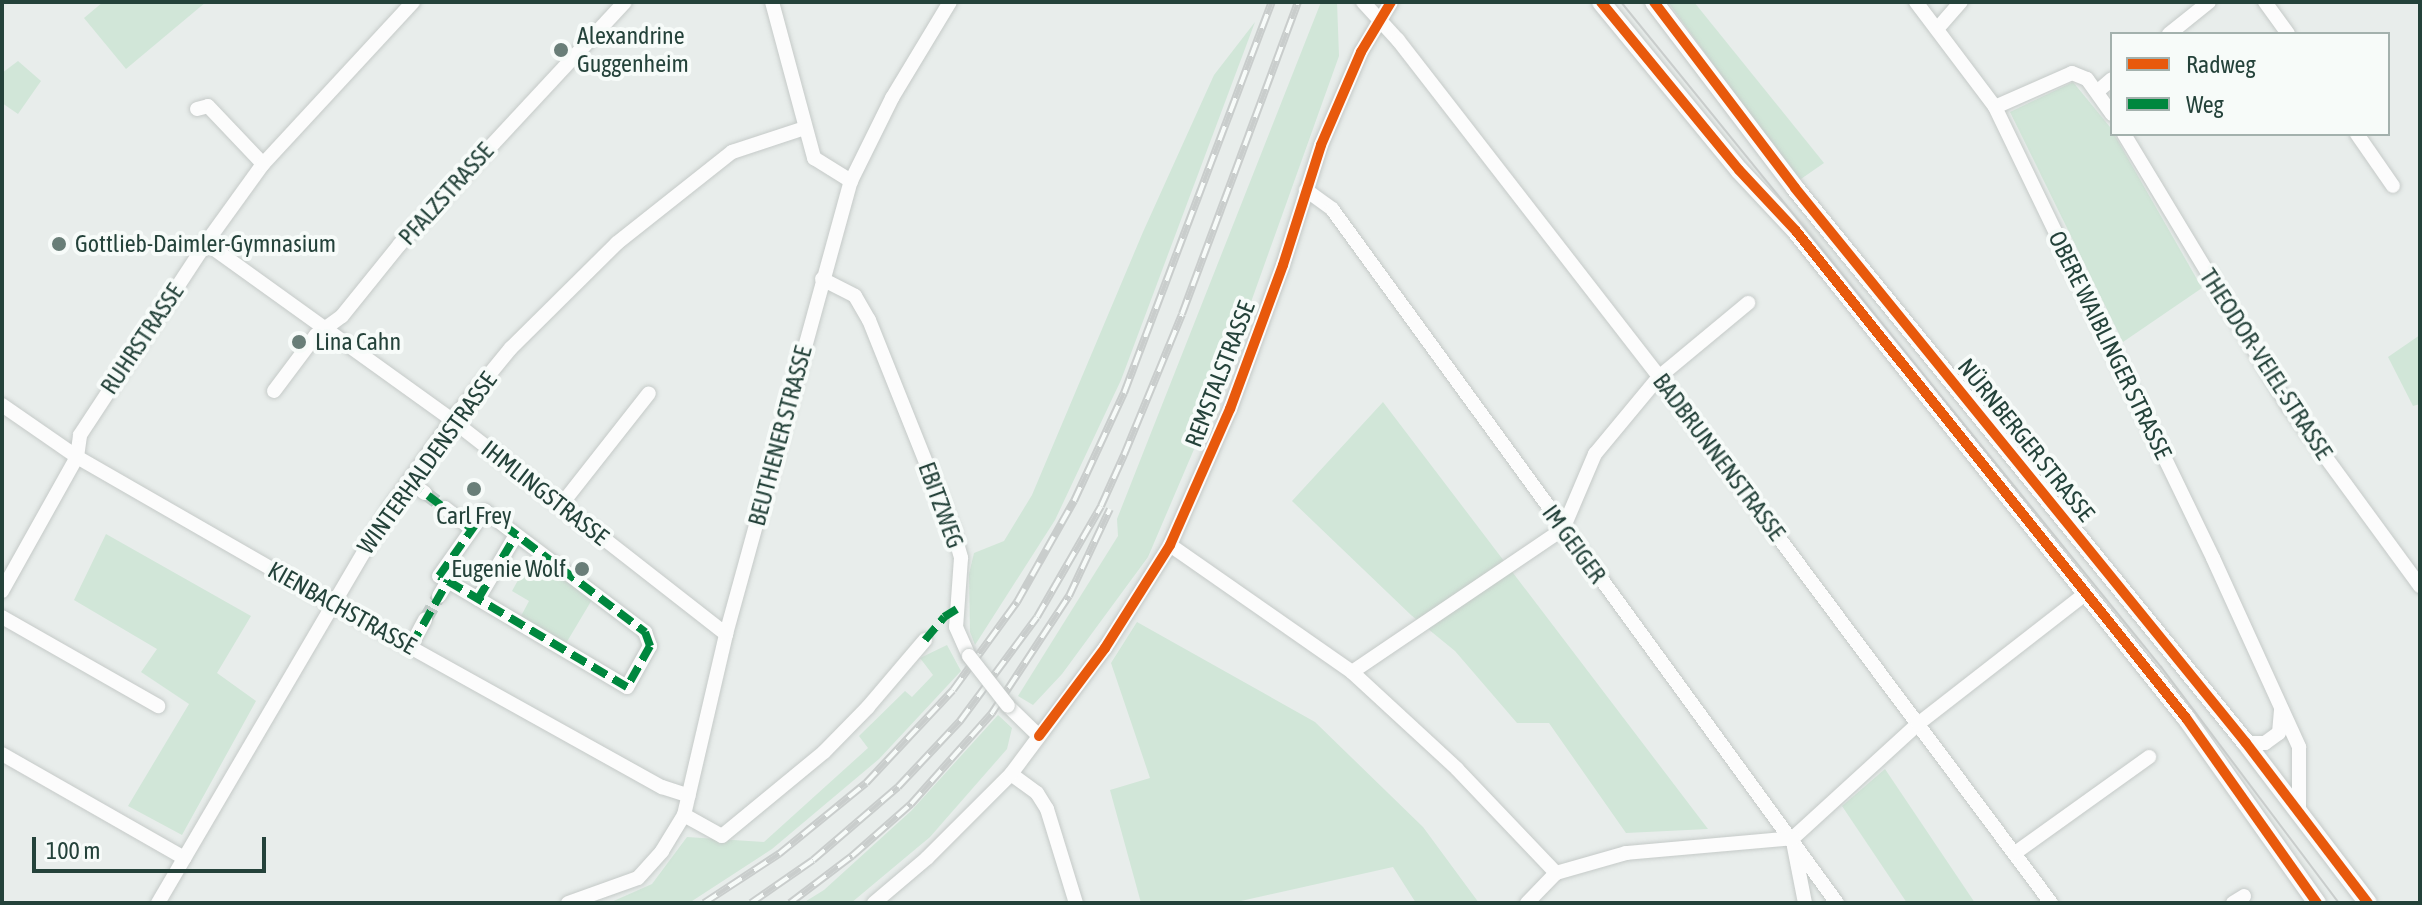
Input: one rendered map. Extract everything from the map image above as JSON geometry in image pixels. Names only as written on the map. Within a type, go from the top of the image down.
[{"type":"main road","name":"NÜRNBERGER STRASSE","points":[[1601,2],[1739,170],[1796,231],[2202,738],[2317,903]]},
{"type":"main road","name":"NÜRNBERGER STRASSE","points":[[1654,2],[1804,199],[2246,743],[2368,903]]},
{"type":"street","name":"RUHRSTRASSE","points":[[2,591],[77,457],[80,435],[206,243],[263,164],[413,2]]},
{"type":"street","name":"PFALZSTRASSE","points":[[274,391],[316,335],[329,328],[464,173],[625,2]]},
{"type":"street","points":[[788,2],[774,10],[814,158],[851,181]]},
{"type":"street","name":"BEUTHENER STRASSE","points":[[568,903],[638,878],[662,851],[684,815],[726,634],[851,181],[892,98],[950,2]]},
{"type":"street","name":"BADBRUNNENSTRASSE","points":[[1363,2],[1379,18],[1659,377],[2051,903]]},
{"type":"street","name":"REMSTALSTRASSE","points":[[874,903],[927,858],[1011,774],[1105,648],[1170,545],[1230,409],[1348,80],[1379,18],[1391,2]]},
{"type":"street","name":"OBERE WAIBLINGER STRASSE","points":[[1916,2],[1995,107],[2279,702],[2299,747],[2299,811]]},
{"type":"street","points":[[1938,28],[1961,2]]},
{"type":"street","points":[[2172,32],[2209,2]]},
{"type":"street","points":[[2265,2],[2287,32]]},
{"type":"street","points":[[1995,107],[2072,73],[2087,79],[2110,111]]},
{"type":"street","points":[[2098,91],[2110,81]]},
{"type":"street","points":[[197,109],[208,106],[263,164]]},
{"type":"street","name":"WINTERHALDENSTRASSE","points":[[158,903],[331,603],[452,420],[511,348],[617,243],[732,152],[805,128]]},
{"type":"street","name":"THEODOR-VEIEL-STRASSE","points":[[2125,136],[2289,407],[2420,586]]},
{"type":"street","points":[[2358,136],[2393,186]]},
{"type":"street","name":"IM GEIGER","points":[[1306,190],[1332,209],[1563,529],[1793,838],[1837,903]]},
{"type":"street","name":"IHMLINGSTRASSE","points":[[206,243],[329,328],[452,420],[726,634]]},
{"type":"street","name":"EBITZWEG","points":[[822,279],[855,296],[869,320],[954,533],[961,558],[956,627],[969,656],[1008,706],[1039,736]]},
{"type":"street","points":[[1352,672],[1563,529],[1595,454],[1659,377],[1748,303]]},
{"type":"street","points":[[561,505],[649,393]]},
{"type":"street","name":"KIENBACHSTRASSE","points":[[2,405],[77,457],[331,603],[662,787],[689,796]]},
{"type":"street","points":[[409,481],[425,493]]},
{"type":"street","points":[[445,508],[472,529]]},
{"type":"street","points":[[485,511],[516,535],[645,632],[650,646],[627,687],[439,576],[485,511]]},
{"type":"street","points":[[478,599],[516,535]]},
{"type":"street","points":[[1170,545],[1352,672],[1457,769],[1556,873]]},
{"type":"street","points":[[439,596],[448,581]]},
{"type":"street","points":[[1527,903],[1556,873],[1626,853],[1793,838],[1918,724],[2086,593]]},
{"type":"street","points":[[2,617],[158,706]]},
{"type":"street","points":[[411,646],[425,620]]},
{"type":"street","points":[[684,815],[722,836],[824,752],[868,707],[925,640]]},
{"type":"street","points":[[2246,743],[2265,743],[2279,733],[2282,721],[2279,702]]},
{"type":"street","points":[[2,754],[184,858]]},
{"type":"street","points":[[2015,853],[2149,757]]},
{"type":"street","points":[[1011,774],[1037,793],[1047,809],[1076,903]]},
{"type":"street","points":[[1793,838],[1805,903]]},
{"type":"green space","points":[[103,2],[206,2],[126,69],[84,18]]},
{"type":"green space","points":[[1321,2],[1337,2],[1339,56],[1221,386],[1148,557],[1062,674],[1033,705],[1018,696],[1118,536],[1117,519]]},
{"type":"green space","points":[[1668,2],[1694,2],[1824,163],[1798,181]]},
{"type":"green space","points":[[1255,22],[1121,380],[1055,520],[975,645],[970,632],[969,574],[974,553],[1004,541],[1032,495],[1143,232],[1214,75]]},
{"type":"green space","points":[[18,61],[41,81],[18,114],[2,103],[2,73]]},
{"type":"green space","points":[[2073,82],[2110,127],[2110,136],[2115,136],[2202,288],[2123,342],[2010,112]]},
{"type":"green space","points":[[2420,335],[2420,404],[2413,406],[2388,357]]},
{"type":"green space","points":[[1383,402],[1708,829],[1626,833],[1549,723],[1517,723],[1455,651],[1411,615],[1292,501]]},
{"type":"green space","points":[[106,534],[251,616],[217,673],[256,701],[182,835],[128,806],[189,704],[141,672],[157,649],[74,600]]},
{"type":"green space","points":[[532,555],[593,598],[565,645],[520,618],[529,601],[512,591]]},
{"type":"green space","points":[[1137,622],[1315,722],[1423,827],[1479,903],[1416,903],[1393,867],[1232,903],[1141,903],[1110,790],[1150,778],[1111,663]]},
{"type":"green space","points":[[947,645],[961,671],[879,759],[772,849],[689,903],[609,903],[652,884],[687,837],[764,842],[868,748],[859,736],[905,691],[912,697],[933,675],[920,658]]},
{"type":"green space","points":[[998,715],[1012,728],[1007,749],[930,837],[851,903],[803,903],[824,890],[911,811]]},
{"type":"green space","points":[[1885,769],[1975,903],[1907,903],[1842,806]]},
{"type":"tunnel","points":[[425,493],[445,508]]},
{"type":"tunnel","points":[[425,620],[439,596]]},
{"type":"tram line","points":[[1621,2],[2161,667],[2339,903]]},
{"type":"railway","points":[[704,903],[779,854],[866,783],[953,690],[1017,602],[1074,501],[1124,393],[1272,2]]},
{"type":"railway","points":[[751,903],[813,860],[898,787],[960,721],[1037,617],[1101,506],[1124,455],[1182,314],[1298,2]]},
{"type":"railway","points":[[790,903],[852,856],[911,804],[992,713],[1069,596],[1110,509]]},
{"type":"marked path","points":[[409,481],[472,529]]},
{"type":"marked path","points":[[485,511],[645,632],[650,646],[627,687],[439,576],[485,511]]},
{"type":"marked path","points":[[478,599],[516,535]]},
{"type":"marked path","points":[[411,646],[448,581]]},
{"type":"marked path","points":[[925,640],[944,617],[957,609]]},
{"type":"cycle path","points":[[1039,736],[1105,648],[1170,545],[1230,409],[1283,265],[1321,145],[1361,52],[1391,2]]},
{"type":"cycle path","points":[[1601,2],[1739,170],[1796,231],[2186,718],[2317,903]]},
{"type":"cycle path","points":[[1654,2],[1795,188],[2246,743],[2368,903]]},
{"type":"place","name":"Alexandrine Guggenheim","points":[[561,50]]},
{"type":"place","name":"Gottlieb-Daimler-Gymnasium","points":[[59,244]]},
{"type":"place","name":"Lina Cahn","points":[[299,342]]},
{"type":"place","name":"Carl Frey","points":[[474,489]]},
{"type":"place","name":"Eugenie Wolf","points":[[582,569]]}]
